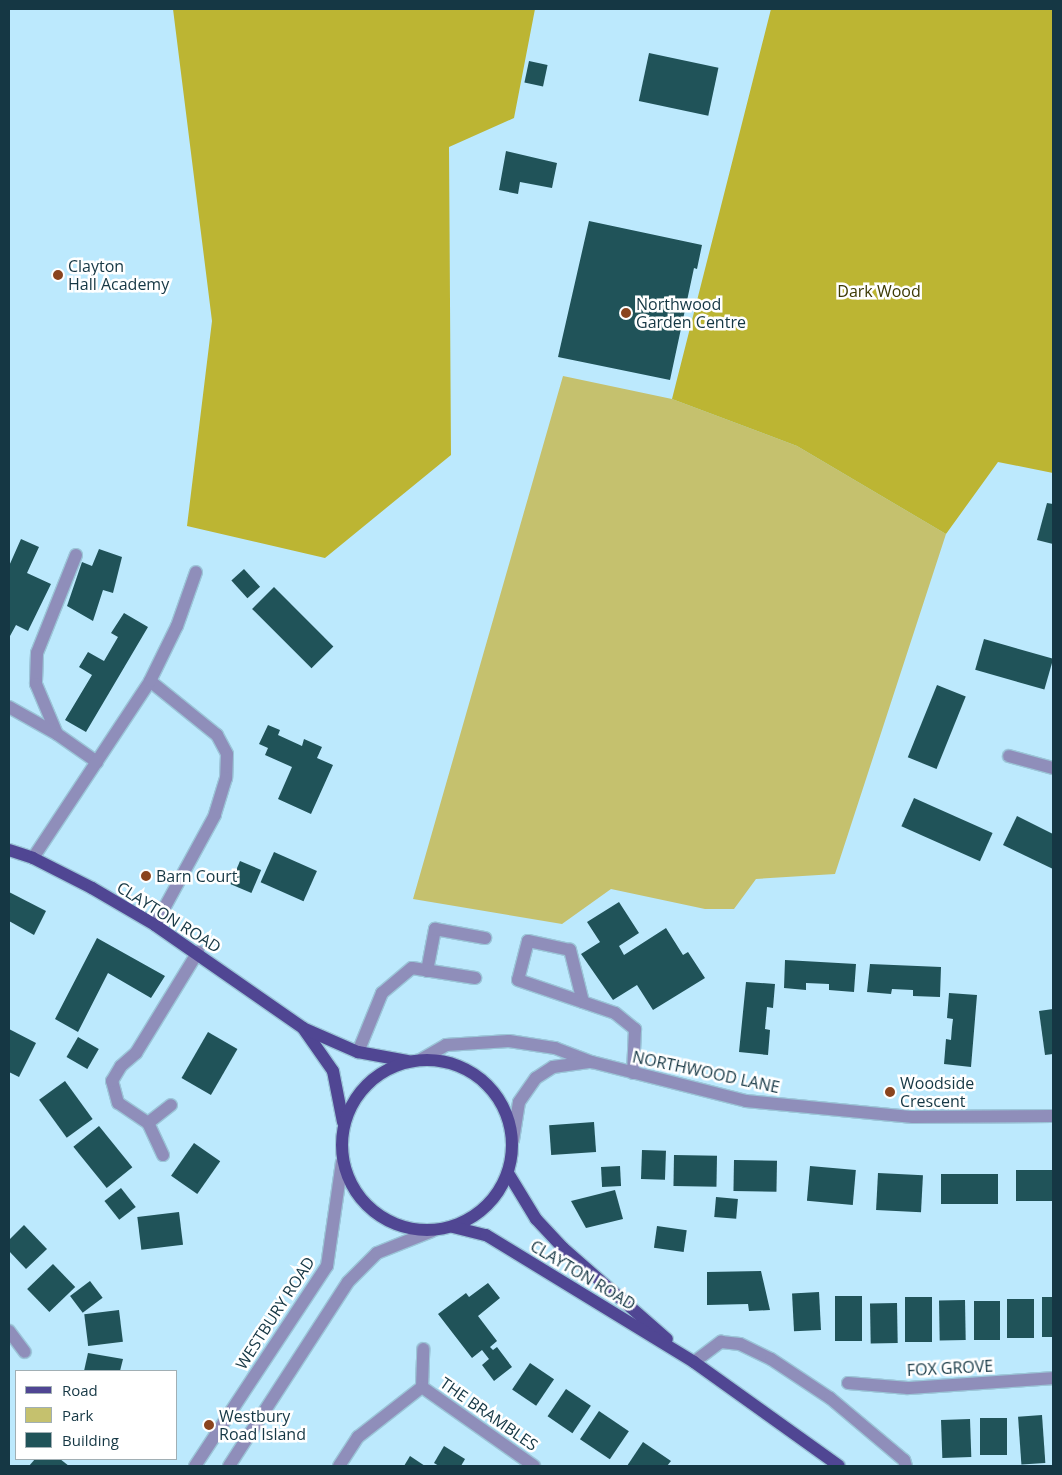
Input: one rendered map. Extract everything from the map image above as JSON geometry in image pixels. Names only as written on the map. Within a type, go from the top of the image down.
[{"type":"main road","name":"CLAYTON ROAD","points":[[9,850],[33,858],[154,925],[198,952],[303,1028],[358,1052],[416,1060],[450,1062],[479,1076],[499,1099],[513,1140],[508,1173],[494,1199],[482,1211],[450,1226],[432,1231],[391,1223],[366,1206],[352,1188],[342,1162],[343,1126],[333,1071],[303,1028]]},
{"type":"main road","name":"CLAYTON ROAD","points":[[343,1126],[365,1085],[386,1070],[416,1060]]},
{"type":"main road","name":"CLAYTON ROAD","points":[[508,1173],[536,1219],[563,1248],[694,1362]]},
{"type":"main road","name":"CLAYTON ROAD","points":[[450,1226],[486,1235],[694,1362],[839,1466]]},
{"type":"street","points":[[57,734],[36,684],[37,653],[76,555]]},
{"type":"street","points":[[33,858],[150,681],[177,626],[196,572]]},
{"type":"street","points":[[150,681],[217,735],[226,754],[226,778],[215,814],[154,925]]},
{"type":"street","points":[[9,707],[57,734],[97,762]]},
{"type":"street","points":[[1009,756],[1053,768]]},
{"type":"street","points":[[427,971],[435,929],[485,938]]},
{"type":"street","points":[[583,1002],[570,950],[528,940],[518,980],[615,1013],[635,1029],[633,1073]]},
{"type":"street","points":[[163,1155],[148,1123],[118,1103],[112,1081],[121,1066],[136,1053],[198,952]]},
{"type":"street","points":[[358,1052],[382,993],[412,968],[476,978]]},
{"type":"street","name":"NORTHWOOD LANE","points":[[416,1060],[446,1045],[509,1041],[555,1048],[592,1062],[746,1101],[815,1110],[914,1117],[1053,1116]]},
{"type":"street","name":"NORTHWOOD LANE","points":[[513,1140],[519,1102],[536,1078],[553,1066],[592,1062]]},
{"type":"street","points":[[148,1123],[171,1105]]},
{"type":"street","name":"WESTBURY ROAD","points":[[195,1466],[327,1266],[342,1162]]},
{"type":"street","points":[[229,1466],[348,1282],[377,1253],[432,1231]]},
{"type":"street","points":[[9,1331],[25,1352]]},
{"type":"street","points":[[694,1362],[721,1342],[740,1344],[771,1359],[830,1398],[904,1460],[906,1466]]},
{"type":"street","points":[[422,1387],[423,1349]]},
{"type":"street","name":"FOX GROVE","points":[[848,1383],[908,1388],[1053,1378]]},
{"type":"street","name":"THE BRAMBLES","points":[[339,1466],[358,1437],[422,1387],[534,1466]]},
{"type":"green space","points":[[173,9],[535,9],[514,118],[449,147],[451,455],[325,558],[187,526],[212,321]]},
{"type":"green space","name":"Dark Wood","points":[[771,9],[1053,9],[1053,473],[998,462],[946,534],[797,446],[672,399]]},
{"type":"green space","points":[[563,376],[672,399],[797,446],[946,534],[835,874],[756,879],[734,909],[705,909],[611,889],[562,924],[413,899]]},
{"type":"building","points":[[649,53],[718,68],[708,116],[639,101]]},
{"type":"building","points":[[529,61],[548,65],[543,86],[524,83]]},
{"type":"building","points":[[506,151],[557,163],[552,188],[520,182],[518,194],[499,190]]},
{"type":"building","name":"Northwood Garden Centre","points":[[589,221],[702,245],[697,269],[694,268],[670,380],[558,357]]},
{"type":"building","points":[[1047,503],[1053,504],[1053,544],[1037,540]]},
{"type":"building","points":[[21,539],[39,547],[27,573],[51,584],[28,631],[16,625],[10,636],[9,566]]},
{"type":"building","points":[[99,549],[122,557],[113,593],[103,590],[93,621],[67,606],[82,562],[92,566]]},
{"type":"building","points":[[244,569],[260,587],[247,598],[231,580]]},
{"type":"building","points":[[274,587],[333,646],[311,668],[252,609]]},
{"type":"building","points":[[124,613],[148,627],[86,732],[65,720],[92,675],[79,667],[88,652],[104,661],[118,637],[111,633]]},
{"type":"building","points":[[984,639],[1053,659],[1044,690],[975,670]]},
{"type":"building","points":[[937,685],[966,697],[937,769],[908,757]]},
{"type":"building","points":[[268,725],[280,730],[278,735],[302,746],[304,739],[322,747],[317,758],[333,765],[311,814],[278,799],[292,767],[265,755],[268,748],[259,744]]},
{"type":"building","points":[[914,798],[993,833],[980,861],[901,826]]},
{"type":"building","points":[[1017,816],[1053,834],[1053,869],[1003,845]]},
{"type":"building","points":[[274,852],[317,871],[304,901],[261,882]]},
{"type":"building","points":[[240,861],[261,870],[251,893],[230,884]]},
{"type":"building","points":[[9,892],[46,911],[34,935],[9,921]]},
{"type":"building","points":[[619,902],[639,933],[619,946],[624,955],[666,928],[683,955],[688,952],[705,978],[653,1010],[637,985],[613,1000],[581,954],[600,942],[587,922]]},
{"type":"building","points":[[97,938],[165,976],[151,998],[108,973],[78,1032],[55,1019]]},
{"type":"building","points":[[785,960],[856,964],[854,992],[829,990],[829,984],[806,983],[806,990],[784,988]]},
{"type":"building","points":[[870,964],[941,967],[940,997],[913,996],[913,990],[892,989],[891,994],[867,992]]},
{"type":"building","points":[[746,982],[775,984],[773,1008],[767,1007],[765,1029],[770,1030],[768,1055],[739,1052]]},
{"type":"building","points":[[949,993],[977,995],[971,1067],[944,1064],[946,1039],[951,1040],[953,1019],[947,1018]]},
{"type":"building","points":[[1053,1009],[1053,1054],[1045,1055],[1039,1011]]},
{"type":"building","points":[[9,1029],[36,1043],[19,1077],[9,1072]]},
{"type":"building","points":[[208,1032],[237,1049],[211,1095],[182,1078]]},
{"type":"building","points":[[78,1037],[99,1049],[87,1069],[66,1057]]},
{"type":"building","points":[[65,1081],[93,1119],[67,1138],[39,1100]]},
{"type":"building","points":[[594,1122],[596,1152],[551,1155],[549,1125]]},
{"type":"building","points":[[99,1126],[132,1167],[107,1188],[73,1147]]},
{"type":"building","points":[[194,1143],[220,1161],[197,1194],[171,1176]]},
{"type":"building","points":[[642,1150],[666,1151],[665,1180],[641,1179]]},
{"type":"building","points":[[674,1155],[717,1156],[716,1187],[673,1186]]},
{"type":"building","points":[[734,1160],[777,1161],[776,1192],[733,1191]]},
{"type":"building","points":[[620,1166],[621,1186],[602,1187],[601,1167]]},
{"type":"building","points":[[810,1166],[856,1170],[853,1205],[807,1201]]},
{"type":"building","points":[[1016,1170],[1053,1170],[1053,1201],[1016,1201]]},
{"type":"building","points":[[878,1173],[923,1175],[921,1212],[876,1210]]},
{"type":"building","points":[[941,1174],[998,1174],[998,1204],[941,1204]]},
{"type":"building","points":[[121,1188],[136,1207],[119,1220],[104,1201]]},
{"type":"building","points":[[615,1190],[623,1219],[586,1228],[571,1201]]},
{"type":"building","points":[[716,1197],[738,1199],[736,1219],[714,1217]]},
{"type":"building","points":[[179,1212],[183,1245],[141,1250],[137,1217]]},
{"type":"building","points":[[24,1225],[47,1249],[26,1269],[9,1251],[9,1240]]},
{"type":"building","points":[[657,1226],[687,1230],[684,1252],[654,1248]]},
{"type":"building","points":[[53,1264],[75,1287],[49,1312],[27,1289]]},
{"type":"building","points":[[761,1271],[770,1310],[749,1311],[748,1304],[707,1305],[707,1272]]},
{"type":"building","points":[[90,1281],[103,1298],[83,1313],[70,1296]]},
{"type":"building","points":[[488,1283],[500,1298],[478,1316],[497,1341],[490,1347],[493,1350],[497,1347],[512,1367],[494,1381],[482,1365],[489,1359],[482,1350],[472,1358],[438,1314],[466,1293],[469,1297]]},
{"type":"building","points":[[819,1292],[821,1330],[794,1331],[792,1293]]},
{"type":"building","points":[[835,1296],[862,1296],[862,1341],[835,1341]]},
{"type":"building","points":[[905,1297],[932,1297],[932,1342],[905,1342]]},
{"type":"building","points":[[1042,1297],[1053,1297],[1053,1337],[1042,1337]]},
{"type":"building","points":[[1007,1299],[1034,1299],[1034,1338],[1007,1338]]},
{"type":"building","points":[[939,1300],[965,1300],[966,1340],[940,1340]]},
{"type":"building","points":[[974,1301],[1000,1301],[1000,1340],[974,1340]]},
{"type":"building","points":[[870,1303],[897,1303],[898,1343],[871,1343]]},
{"type":"building","points":[[119,1310],[123,1342],[88,1346],[84,1314]]},
{"type":"building","points":[[88,1353],[123,1359],[120,1370],[84,1370]]},
{"type":"building","points":[[530,1363],[554,1379],[536,1406],[512,1390]]},
{"type":"building","points":[[566,1389],[591,1406],[572,1433],[548,1416]]},
{"type":"building","points":[[599,1411],[629,1431],[610,1459],[580,1439]]},
{"type":"building","points":[[1042,1415],[1045,1463],[1021,1465],[1018,1417]]},
{"type":"building","points":[[980,1418],[1007,1418],[1007,1455],[980,1455]]},
{"type":"building","points":[[970,1419],[971,1457],[942,1458],[941,1420]]},
{"type":"building","points":[[643,1442],[671,1461],[667,1466],[627,1466]]},
{"type":"building","points":[[444,1446],[465,1459],[461,1466],[439,1466],[434,1463]]},
{"type":"building","points":[[410,1456],[425,1466],[404,1466]]},
{"type":"building","points":[[34,1460],[61,1460],[69,1466],[29,1466]]},
{"type":"place","name":"Clayton Hall Academy","points":[[58,275]]},
{"type":"place","name":"Northwood Garden Centre","points":[[626,313]]},
{"type":"place","name":"Barn Court","points":[[146,876]]},
{"type":"place","name":"Woodside Crescent","points":[[890,1092]]},
{"type":"place","name":"Westbury Road Island","points":[[209,1425]]}]
